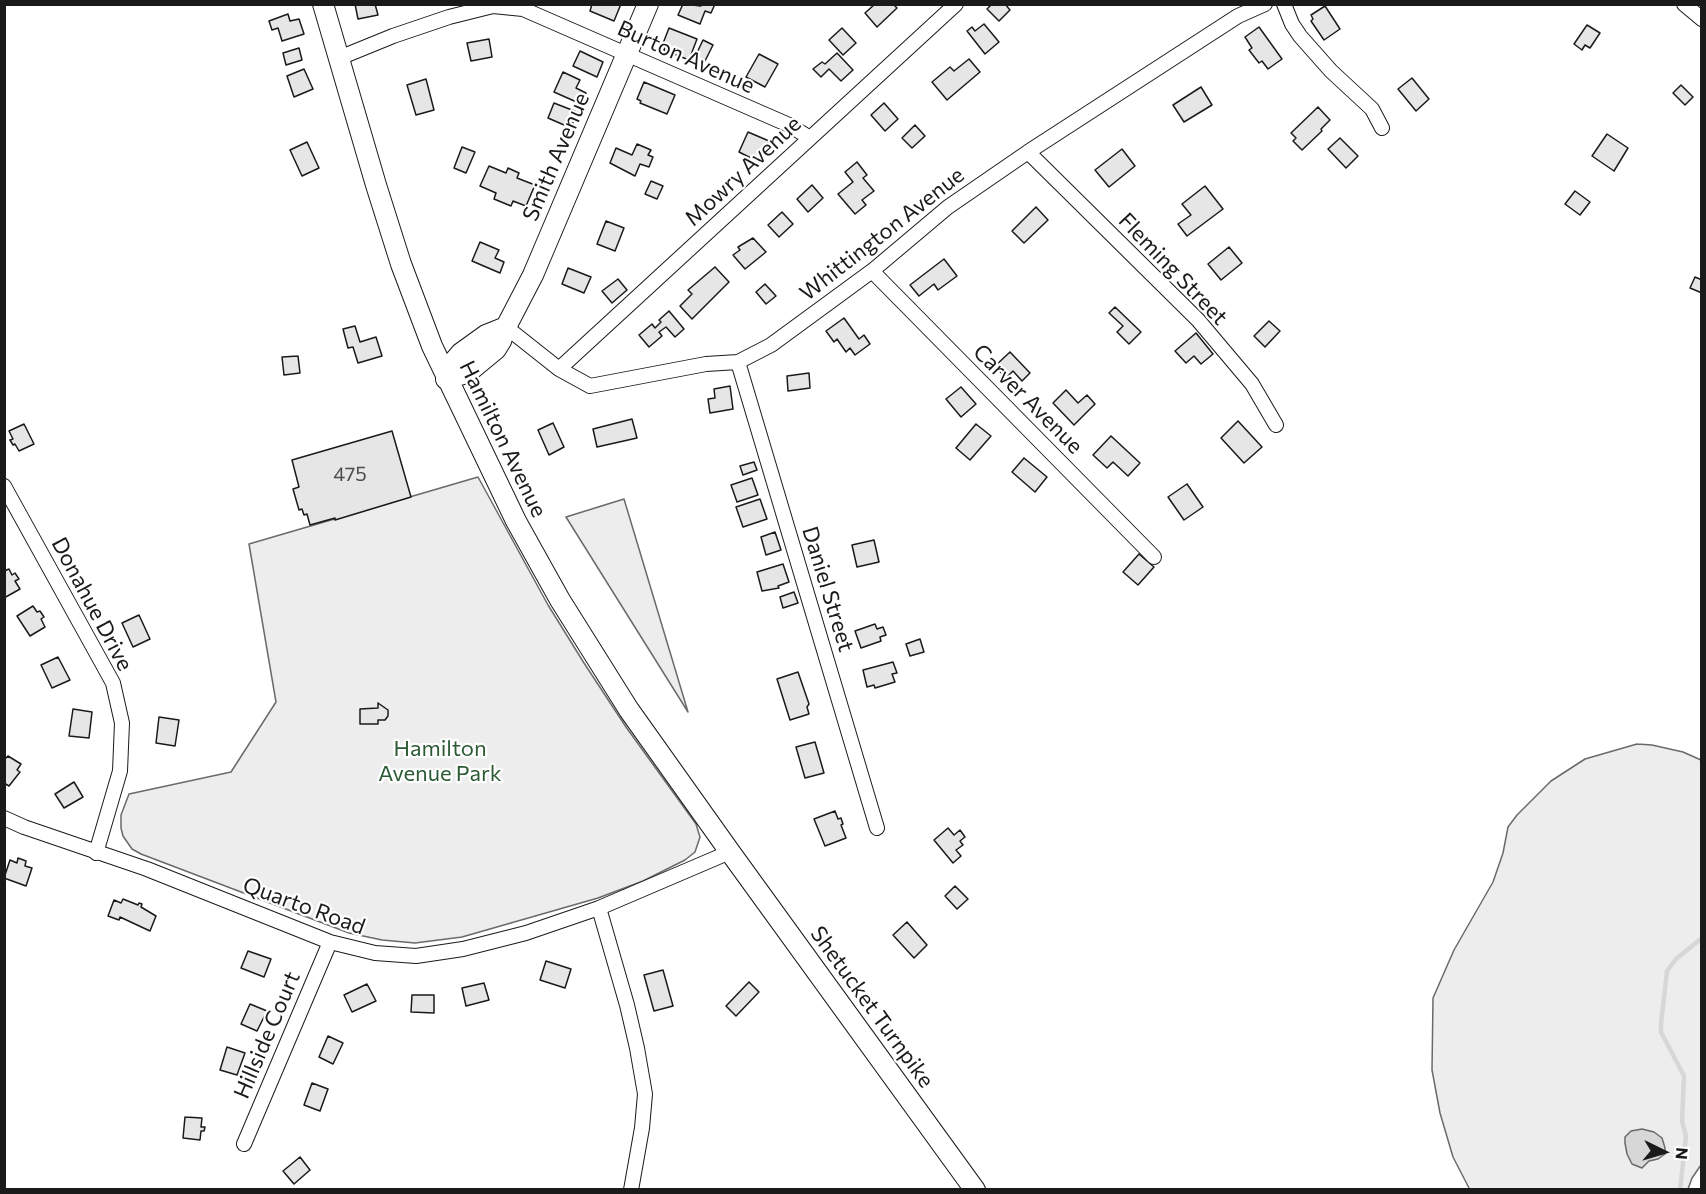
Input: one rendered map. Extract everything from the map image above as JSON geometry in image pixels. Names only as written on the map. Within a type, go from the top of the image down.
[{"type":"main road","name":"Hamilton Avenue","points":[[323,4],[401,264],[446,379],[516,521],[560,600],[629,710],[730,852]]},
{"type":"main road","name":"Smith Avenue","points":[[446,379],[467,373],[490,355],[501,341],[533,275],[648,4]]},
{"type":"main road","name":"Shetucket Turnpike","points":[[730,852],[975,1190]]},
{"type":"street","name":"Mowry Avenue","points":[[559,369],[957,4]]},
{"type":"street","name":"Whittington Avenue","points":[[506,327],[559,369],[590,386],[706,364],[738,362],[771,345],[872,271],[948,207],[1028,152],[1238,16],[1265,4]]},
{"type":"street","points":[[1284,4],[1300,36],[1331,71],[1372,109],[1382,128]]},
{"type":"street","points":[[1684,4],[1701,19]]},
{"type":"street","name":"Burton Avenue","points":[[339,58],[449,16],[492,6],[524,9],[789,125],[810,138]]},
{"type":"street","name":"Fleming Street","points":[[1028,152],[1198,320],[1252,384],[1276,425]]},
{"type":"street","name":"Carver Avenue","points":[[872,271],[1155,557]]},
{"type":"street","name":"Daniel Street","points":[[738,362],[877,828]]},
{"type":"street","name":"Donahue Drive","points":[[4,486],[113,683],[122,723],[120,771],[96,853]]},
{"type":"street","name":"Quarto Road","points":[[4,818],[96,853],[147,869],[330,942],[375,953],[416,956],[463,949],[526,933],[599,908],[730,852]]},
{"type":"street","points":[[599,908],[630,1016],[645,1094],[642,1128],[631,1190]]},
{"type":"street","name":"Hillside Court","points":[[244,1144],[330,942]]},
{"type":"shaded area","name":"Hamilton Avenue Park","points":[[478,477],[548,605],[584,663],[626,727],[696,824],[700,837],[695,852],[685,860],[643,881],[598,898],[462,937],[415,943],[382,940],[349,933],[132,849],[123,836],[121,828],[121,815],[129,794],[231,772],[276,702],[249,544]]},
{"type":"shaded area","points":[[624,499],[688,712],[566,517]]},
{"type":"shaded area","points":[[1637,744],[1683,752],[1701,760],[1701,1165],[1688,1189],[1470,1190],[1453,1157],[1440,1113],[1432,1070],[1433,998],[1454,950],[1493,882],[1503,853],[1508,827],[1517,815],[1551,781],[1585,759]]},
{"type":"shaded area","points":[[1642,1129],[1654,1132],[1662,1138],[1665,1154],[1649,1161],[1642,1168],[1632,1164],[1627,1154],[1625,1137],[1631,1131]]},
{"type":"building","points":[[355,4],[375,4],[378,15],[358,19]]},
{"type":"building","points":[[592,4],[621,4],[614,21],[590,11]]},
{"type":"building","points":[[683,4],[701,6],[702,4],[715,4],[711,13],[705,11],[700,24],[678,15]]},
{"type":"building","points":[[875,4],[893,4],[897,8],[877,27],[865,13]]},
{"type":"building","points":[[992,4],[1005,4],[1010,10],[999,21],[987,9]]},
{"type":"building","points":[[1325,6],[1340,29],[1324,40],[1311,21],[1313,19],[1311,15]]},
{"type":"building","points":[[288,14],[290,21],[299,19],[304,34],[282,41],[278,28],[272,30],[269,21]]},
{"type":"building","points":[[984,24],[999,42],[985,54],[967,31],[972,27],[975,31]]},
{"type":"building","points":[[1587,25],[1600,33],[1590,48],[1585,45],[1582,50],[1574,44]]},
{"type":"building","points":[[1259,27],[1282,59],[1268,69],[1262,61],[1259,63],[1249,50],[1252,48],[1245,37]]},
{"type":"building","points":[[669,28],[697,39],[689,60],[664,50],[665,47],[662,46]]},
{"type":"building","points":[[842,28],[856,43],[843,55],[829,40]]},
{"type":"building","points":[[489,39],[492,57],[471,61],[467,43]]},
{"type":"building","points":[[703,40],[713,45],[705,61],[695,57]]},
{"type":"building","points":[[299,48],[302,60],[286,65],[283,53]]},
{"type":"building","points":[[580,51],[603,62],[597,77],[573,66]]},
{"type":"building","points":[[837,53],[853,70],[841,81],[829,69],[821,77],[813,69],[822,62],[825,64]]},
{"type":"building","points":[[759,54],[778,64],[765,87],[746,77]]},
{"type":"building","points":[[969,59],[980,72],[947,100],[932,82],[950,67],[954,71]]},
{"type":"building","points":[[304,69],[313,89],[294,97],[287,76]]},
{"type":"building","points":[[563,72],[580,80],[576,88],[586,93],[581,104],[554,92]]},
{"type":"building","points":[[1412,78],[1429,99],[1416,111],[1398,89]]},
{"type":"building","points":[[426,79],[434,110],[416,115],[407,85]]},
{"type":"building","points":[[644,82],[675,95],[667,114],[640,103],[641,101],[637,99]]},
{"type":"building","points":[[1681,85],[1693,97],[1685,105],[1673,93]]},
{"type":"building","points":[[1201,87],[1212,105],[1184,122],[1173,105]]},
{"type":"building","points":[[554,103],[577,112],[571,128],[548,118]]},
{"type":"building","points":[[884,103],[898,119],[885,131],[871,115]]},
{"type":"building","points":[[1318,107],[1330,120],[1302,150],[1293,141],[1296,138],[1291,133]]},
{"type":"building","points":[[915,125],[925,136],[912,148],[902,138]]},
{"type":"building","points":[[748,132],[769,141],[760,159],[754,156],[753,159],[739,152]]},
{"type":"building","points":[[1607,134],[1628,148],[1614,171],[1592,156]]},
{"type":"building","points":[[1340,138],[1358,156],[1346,168],[1328,149]]},
{"type":"building","points":[[307,142],[319,168],[302,176],[290,150]]},
{"type":"building","points":[[637,144],[651,150],[648,155],[653,157],[649,167],[640,164],[635,176],[610,163],[616,148],[632,155]]},
{"type":"building","points":[[462,147],[475,152],[466,173],[454,168]]},
{"type":"building","points":[[1122,149],[1135,166],[1109,187],[1095,170]]},
{"type":"building","points":[[857,162],[867,175],[863,178],[874,191],[862,200],[866,205],[855,214],[838,194],[853,182],[845,172]]},
{"type":"building","points":[[489,166],[506,173],[508,168],[519,173],[517,178],[535,185],[526,206],[513,201],[511,206],[494,199],[496,193],[480,186]]},
{"type":"building","points":[[651,181],[663,186],[657,199],[645,194]]},
{"type":"building","points":[[812,185],[823,198],[808,212],[797,199]]},
{"type":"building","points":[[1205,186],[1223,209],[1187,236],[1178,224],[1191,215],[1182,204]]},
{"type":"building","points":[[1575,191],[1590,202],[1580,215],[1565,204]]},
{"type":"building","points":[[1036,207],[1048,220],[1024,243],[1012,231]]},
{"type":"building","points":[[782,212],[793,224],[779,237],[768,225]]},
{"type":"building","points":[[606,221],[624,228],[615,251],[597,244]]},
{"type":"building","points":[[753,238],[766,252],[745,269],[733,255],[740,250],[738,247]]},
{"type":"building","points":[[480,242],[499,250],[495,258],[504,262],[500,273],[472,261]]},
{"type":"building","points":[[1229,247],[1242,263],[1221,280],[1208,264]]},
{"type":"building","points":[[944,259],[957,276],[938,290],[934,284],[919,296],[910,285]]},
{"type":"building","points":[[715,267],[729,282],[692,319],[680,306],[692,294],[688,290]]},
{"type":"building","points":[[568,268],[591,277],[584,293],[562,284]]},
{"type":"building","points":[[1695,277],[1702,280],[1702,293],[1690,288]]},
{"type":"building","points":[[618,279],[627,290],[612,303],[602,291]]},
{"type":"building","points":[[765,284],[776,296],[766,304],[756,292]]},
{"type":"building","points":[[1115,307],[1141,332],[1129,344],[1117,332],[1123,326],[1109,313]]},
{"type":"building","points":[[669,311],[684,329],[675,337],[666,327],[659,332],[662,336],[649,347],[639,335],[652,324],[655,328],[661,322],[659,320]]},
{"type":"building","points":[[844,318],[859,339],[864,335],[870,344],[855,355],[850,348],[846,352],[837,339],[834,342],[826,331]]},
{"type":"building","points":[[1269,321],[1280,331],[1265,347],[1254,336]]},
{"type":"building","points":[[355,326],[360,342],[376,337],[382,356],[358,363],[353,347],[348,348],[343,329]]},
{"type":"building","points":[[1196,333],[1213,354],[1201,364],[1194,356],[1186,363],[1175,351]]},
{"type":"building","points":[[1010,352],[1030,373],[1022,381],[1013,371],[1006,378],[995,366]]},
{"type":"building","points":[[298,356],[300,373],[284,375],[282,357]]},
{"type":"building","points":[[809,373],[810,388],[788,391],[787,376]]},
{"type":"building","points":[[730,386],[733,409],[710,413],[708,399],[715,398],[714,389]]},
{"type":"building","points":[[961,387],[976,404],[961,417],[946,399]]},
{"type":"building","points":[[1066,390],[1078,403],[1087,395],[1095,404],[1074,425],[1053,403]]},
{"type":"building","points":[[632,419],[637,438],[597,447],[593,429]]},
{"type":"building","points":[[1238,421],[1262,447],[1244,463],[1221,438]]},
{"type":"building","points":[[553,423],[564,447],[549,455],[538,430]]},
{"type":"building","points":[[24,424],[34,444],[19,451],[10,440],[13,439],[9,431]]},
{"type":"building","points":[[976,424],[991,436],[970,460],[956,448]]},
{"type":"building","points":[[392,431],[411,497],[335,520],[335,518],[310,525],[307,514],[304,515],[302,509],[299,510],[293,489],[299,487],[292,460]]},
{"type":"building","points":[[1111,436],[1140,463],[1128,476],[1113,462],[1107,468],[1093,455]]},
{"type":"building","points":[[1024,458],[1047,477],[1035,492],[1012,472]]},
{"type":"building","points":[[754,462],[757,470],[743,475],[740,466]]},
{"type":"building","points":[[752,478],[758,495],[737,502],[731,485]]},
{"type":"building","points":[[1187,484],[1203,507],[1184,520],[1168,497]]},
{"type":"building","points":[[760,499],[767,519],[743,527],[736,507]]},
{"type":"building","points":[[775,532],[781,550],[766,555],[761,537]]},
{"type":"building","points":[[874,540],[879,562],[857,567],[852,545]]},
{"type":"building","points":[[1139,554],[1154,567],[1138,585],[1123,572]]},
{"type":"building","points":[[783,564],[789,582],[778,586],[779,588],[762,591],[757,572]]},
{"type":"building","points":[[9,569],[12,575],[15,573],[19,579],[15,581],[20,589],[4,598],[4,571]]},
{"type":"building","points":[[794,592],[798,603],[783,608],[780,597]]},
{"type":"building","points":[[33,606],[44,617],[41,619],[45,627],[30,636],[17,616]]},
{"type":"building","points":[[139,615],[150,639],[133,647],[122,623]]},
{"type":"building","points":[[875,624],[877,629],[883,627],[886,635],[880,637],[881,641],[861,648],[855,631]]},
{"type":"building","points":[[920,639],[924,652],[910,656],[906,644]]},
{"type":"building","points":[[58,657],[70,680],[52,688],[41,665]]},
{"type":"building","points":[[893,662],[897,673],[892,674],[895,682],[875,688],[874,685],[867,687],[863,670]]},
{"type":"building","points":[[798,672],[809,704],[807,707],[809,714],[790,720],[777,679]]},
{"type":"building","points":[[378,703],[388,710],[385,720],[378,720],[378,724],[360,724],[360,709],[378,708]]},
{"type":"building","points":[[73,709],[92,712],[89,738],[69,736]]},
{"type":"building","points":[[159,717],[179,720],[175,746],[156,743]]},
{"type":"building","points":[[815,742],[824,773],[805,778],[796,747]]},
{"type":"building","points":[[8,756],[21,764],[17,770],[20,772],[9,786],[4,783],[4,760]]},
{"type":"building","points":[[74,782],[83,797],[64,808],[55,794]]},
{"type":"building","points":[[835,811],[838,819],[841,818],[846,838],[825,846],[814,819]]},
{"type":"building","points":[[948,828],[954,835],[960,830],[965,837],[960,841],[963,845],[956,850],[961,856],[953,863],[934,840]]},
{"type":"building","points":[[18,858],[26,861],[25,866],[32,868],[26,886],[4,878],[10,860],[17,863]]},
{"type":"building","points":[[955,886],[968,899],[957,909],[945,896]]},
{"type":"building","points":[[123,899],[138,905],[142,904],[141,907],[156,916],[150,931],[120,917],[119,920],[108,916],[114,900],[121,903]]},
{"type":"building","points":[[907,922],[927,945],[914,958],[893,935]]},
{"type":"building","points":[[248,951],[271,959],[264,977],[241,968]]},
{"type":"building","points":[[546,961],[571,969],[565,988],[540,980]]},
{"type":"building","points":[[663,970],[673,1006],[654,1011],[644,975]]},
{"type":"building","points":[[749,982],[759,992],[736,1016],[726,1006]]},
{"type":"building","points":[[484,983],[489,1000],[466,1006],[462,988]]},
{"type":"building","points":[[367,984],[376,1001],[352,1012],[344,995]]},
{"type":"building","points":[[412,995],[434,995],[434,1013],[411,1012]]},
{"type":"building","points":[[250,1004],[267,1011],[257,1031],[241,1024]]},
{"type":"building","points":[[328,1036],[343,1043],[333,1064],[319,1057]]},
{"type":"building","points":[[227,1047],[245,1053],[237,1075],[220,1070]]},
{"type":"building","points":[[312,1083],[328,1089],[320,1111],[304,1105]]},
{"type":"building","points":[[185,1117],[202,1118],[201,1127],[205,1127],[204,1131],[201,1131],[200,1140],[183,1138]]},
{"type":"building","points":[[300,1157],[310,1170],[294,1184],[283,1171]]},
{"type":"waterway","points":[[1680,1190],[1686,1136],[1682,1121],[1684,1076],[1661,1032],[1661,1024],[1667,971],[1676,959],[1702,938]]}]
